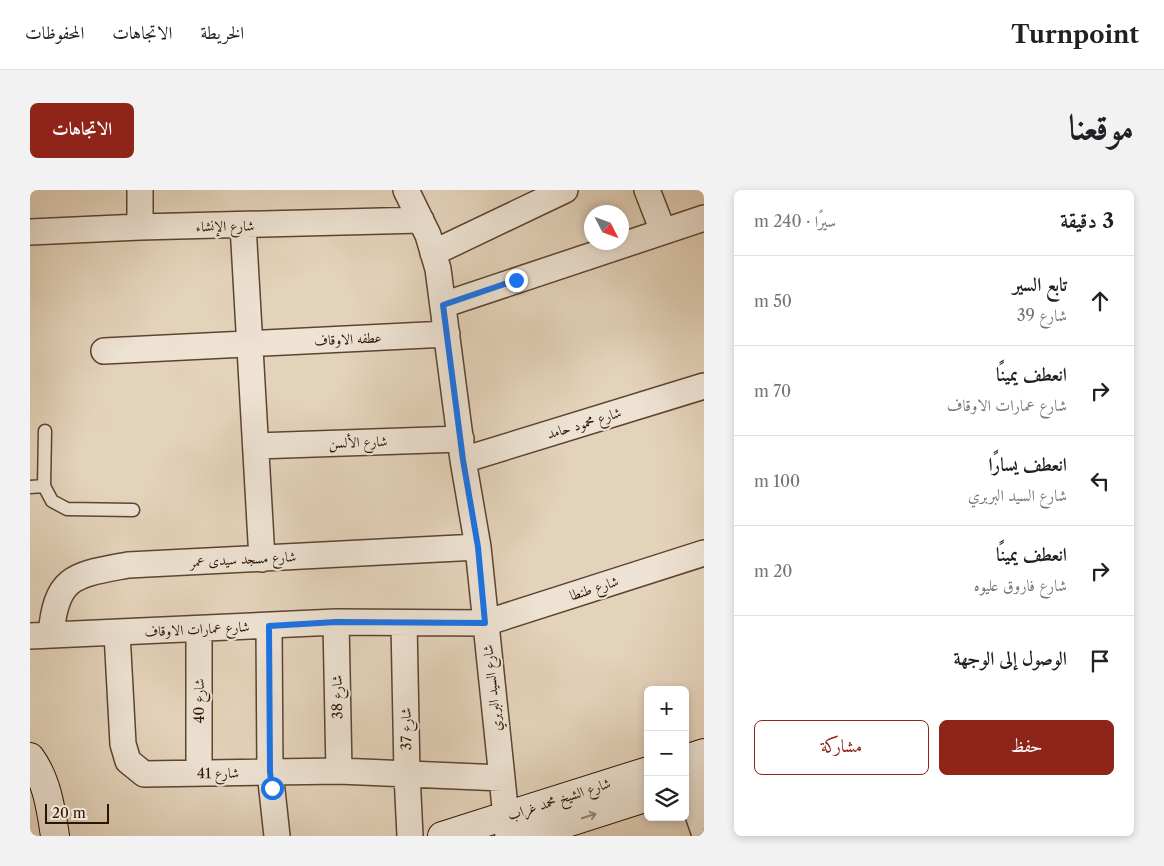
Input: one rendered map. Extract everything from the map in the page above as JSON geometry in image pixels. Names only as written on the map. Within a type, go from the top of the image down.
[{"type":"main road","points":[[690,777],[704,753]]},
{"type":"main road","points":[[30,756],[36,765],[50,802],[55,836]]},
{"type":"main road","name":"شارع الشيخ محمد غراب","points":[[442,836],[507,826],[644,773]]},
{"type":"main road","name":"شارع الشيخ محمد غراب","points":[[526,836],[644,799]]},
{"type":"street","points":[[140,190],[140,227]]},
{"type":"street","name":"شارع السيد البربري","points":[[406,190],[428,235],[438,269],[462,449],[478,547],[507,826]]},
{"type":"street","points":[[433,253],[565,190]]},
{"type":"street","points":[[647,190],[663,231]]},
{"type":"street","points":[[443,305],[704,218]]},
{"type":"street","name":"شارع الإنشاء","points":[[30,232],[140,227],[243,226],[421,220]]},
{"type":"street","points":[[243,226],[262,558]]},
{"type":"street","name":"عطفه الاوقاف","points":[[104,351],[447,334]]},
{"type":"street","name":"شارع محمود حامد","points":[[462,449],[704,386]]},
{"type":"street","name":"شارع الألسن","points":[[256,446],[462,449]]},
{"type":"street","name":"شارع مسجد سيدى عمر","points":[[40,636],[52,615],[60,592],[74,578],[93,572],[128,565],[478,547]]},
{"type":"street","name":"شارع طنطا","points":[[485,623],[704,552]]},
{"type":"street","name":"شارع عمارات الاوقاف","points":[[40,636],[336,622],[485,623]]},
{"type":"street","name":"شارع 38","points":[[336,622],[339,771]]},
{"type":"street","name":"شارع 37","points":[[404,622],[410,836]]},
{"type":"street","points":[[269,626],[270,772],[277,836]]},
{"type":"street","name":"شارع 40","points":[[199,629],[199,773]]},
{"type":"street","name":"شارع 41","points":[[117,633],[123,744],[128,761],[144,774],[339,771],[502,778]]},
{"type":"street","points":[[690,777],[704,832]]},
{"type":"lane","points":[[45,431],[44,486],[52,501],[67,509],[133,510]]},
{"type":"lane","points":[[30,487],[44,486]]},
{"type":"route","points":[[272,788],[270,772],[269,626],[336,622],[485,623],[478,547],[463,460],[443,305],[516,280]]}]
